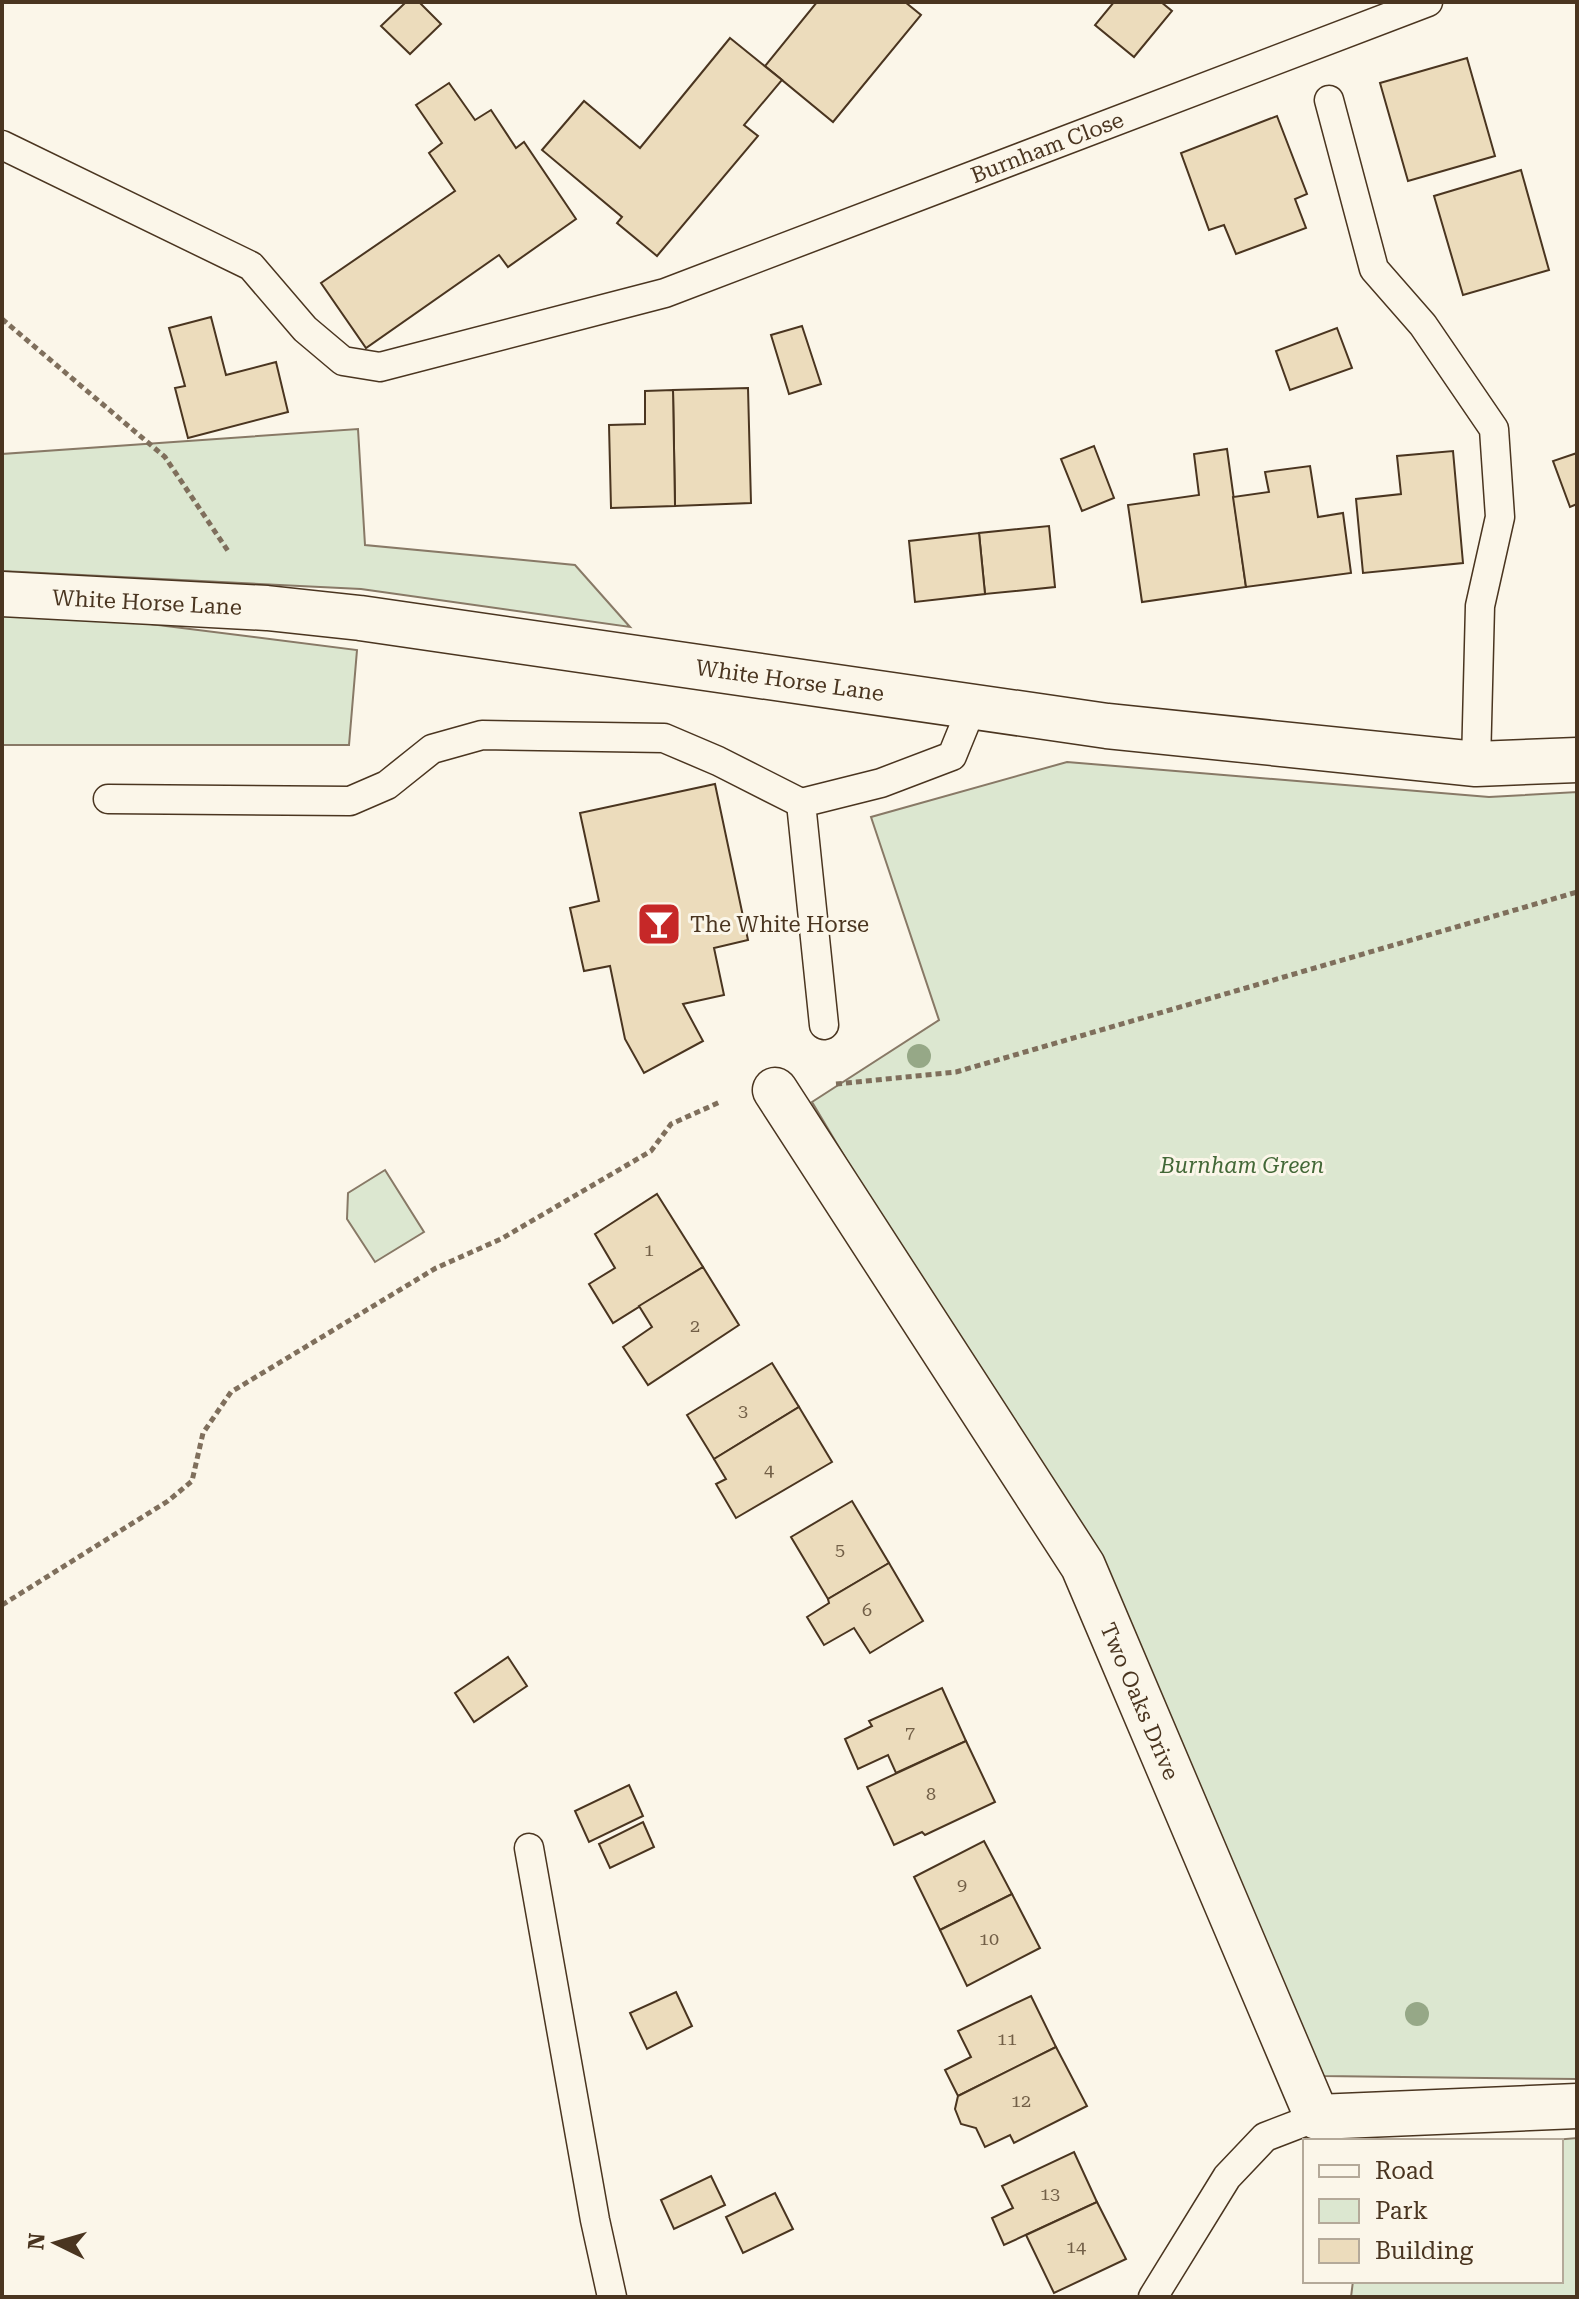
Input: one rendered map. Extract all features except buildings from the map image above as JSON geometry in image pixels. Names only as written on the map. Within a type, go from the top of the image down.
[{"type":"street","name":"White Horse Lane","points":[[2,594],[267,608],[360,618],[1107,726],[1476,764],[1577,760]]},
{"type":"street","name":"Two Oaks Drive","points":[[775,1090],[1083,1566],[1317,2117]]},
{"type":"street","points":[[1317,2117],[1577,2106]]},
{"type":"lane","name":"Burnham Close","points":[[2,145],[251,266],[305,329],[343,361],[380,367],[665,293],[1428,2]]},
{"type":"lane","points":[[1329,100],[1374,269],[1423,325],[1494,429],[1500,517],[1480,606],[1476,764]]},
{"type":"lane","points":[[108,799],[350,801],[387,785],[432,749],[482,735],[664,738],[801,803],[881,783],[952,756],[972,707]]},
{"type":"lane","points":[[801,803],[824,1025]]},
{"type":"lane","points":[[529,1848],[595,2220],[612,2297]]},
{"type":"lane","points":[[1153,2297],[1227,2177],[1265,2137],[1317,2117]]},
{"type":"path","points":[[2,319],[165,457],[267,608]]},
{"type":"path","points":[[2,1605],[168,1501],[192,1481],[203,1433],[231,1392],[436,1268],[501,1239],[651,1151],[671,1124],[734,1095],[956,1072],[1577,892]]},
{"type":"green space","points":[[358,429],[365,545],[575,565],[630,627],[361,589],[2,571],[2,454]]},
{"type":"green space","points":[[2,616],[142,623],[357,650],[349,745],[2,745]]},
{"type":"green space","name":"Burnham Green","points":[[1067,762],[1489,797],[1577,792],[1577,2079],[1322,2076],[955,1342],[812,1102],[939,1020],[871,817]]},
{"type":"green space","points":[[385,1170],[424,1232],[375,1262],[347,1219],[348,1193]]},
{"type":"green space","points":[[1577,2138],[1577,2297],[1351,2297],[1353,2283],[1563,2283],[1563,2139]]},
{"type":"place","name":"The White Horse","points":[[659,924]]}]
